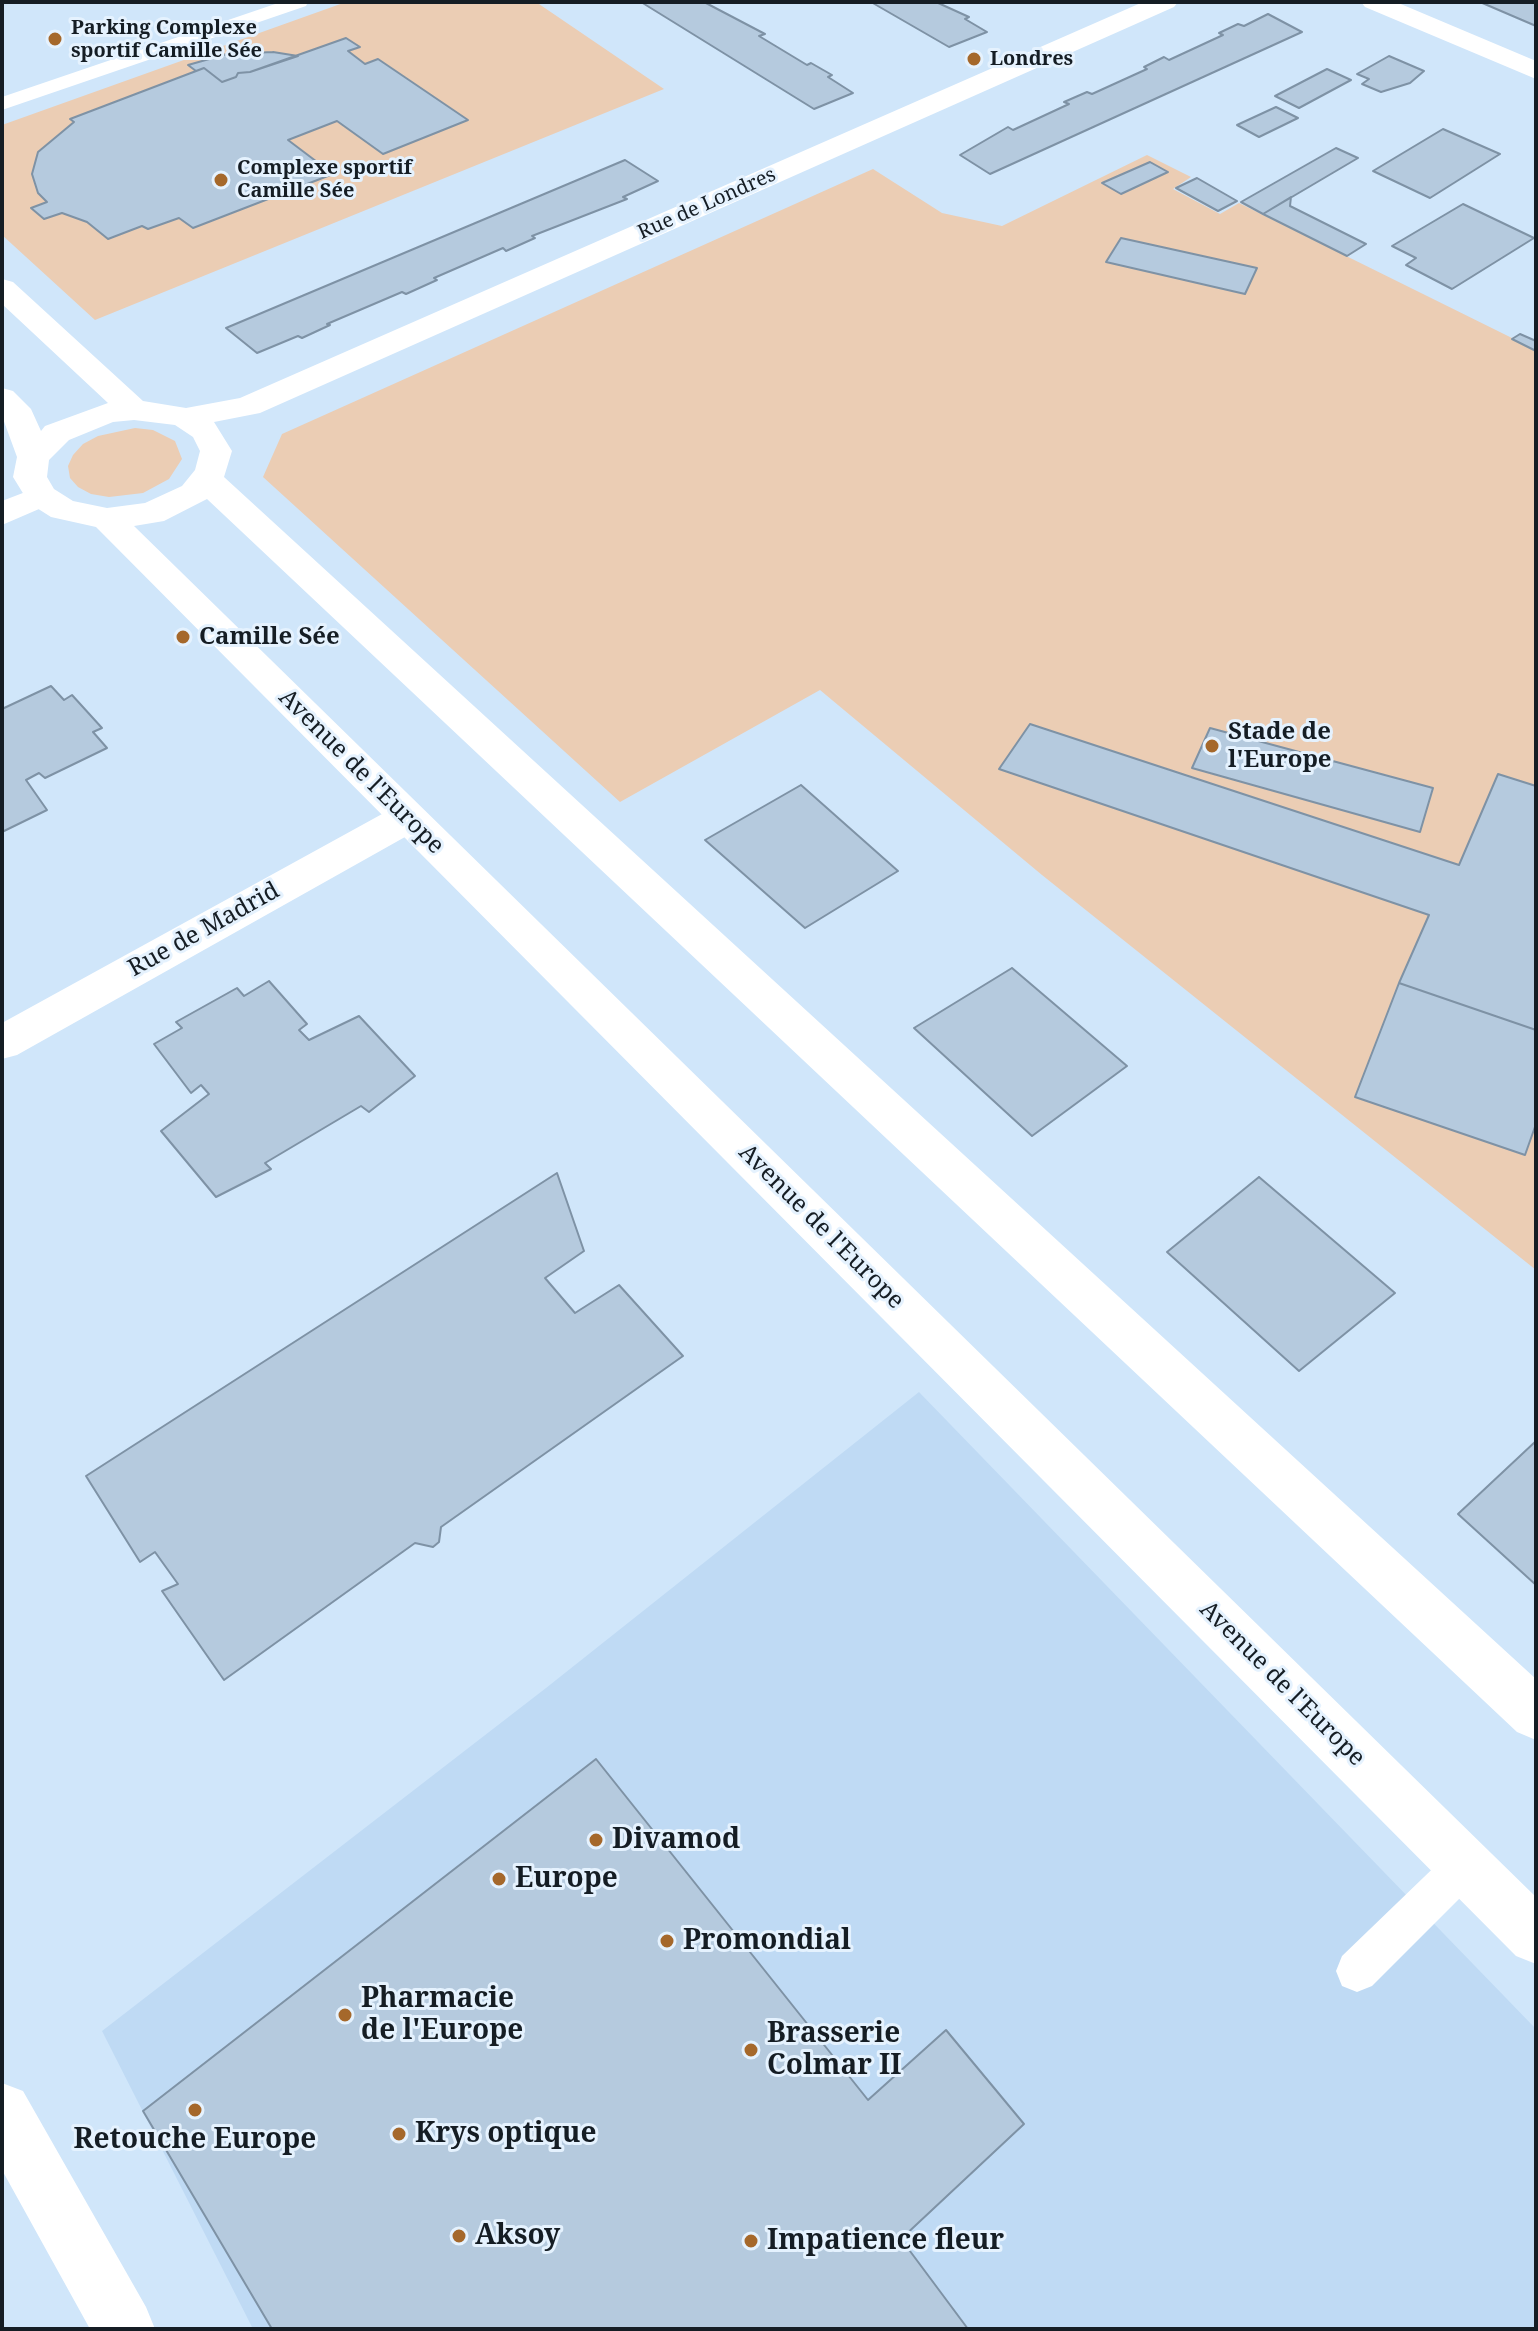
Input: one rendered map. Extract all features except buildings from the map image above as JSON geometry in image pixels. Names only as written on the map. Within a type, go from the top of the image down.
[{"type":"main road","name":"Rue de Londres","points":[[186,418],[249,406],[1165,2]]},
{"type":"main road","points":[[1374,2],[1536,71]]},
{"type":"main road","points":[[2,288],[134,410]]},
{"type":"main road","points":[[2,398],[20,416],[33,457],[30,477],[41,496],[63,510],[107,519],[130,518],[169,507],[194,493],[207,480],[216,451],[207,432],[186,418],[134,410],[107,413],[57,433],[33,457]]},
{"type":"main road","name":"Rue de Londres","points":[[212,441],[249,406]]},
{"type":"main road","points":[[207,480],[1536,1714]]},
{"type":"main road","points":[[2,514],[41,496]]},
{"type":"main road","name":"Avenue de l'Europe","points":[[107,519],[1536,1936]]},
{"type":"main road","name":"Rue de Madrid","points":[[2,1043],[407,818]]},
{"type":"main road","points":[[2,2112],[124,2329]]},
{"type":"lane","points":[[2,104],[297,2]]},
{"type":"lane","points":[[1357,1971],[1465,1865]]},
{"type":"shaded area","name":"Complexe sportif Camille Sée","points":[[346,2],[536,2],[664,89],[95,320],[2,235],[2,125]]},
{"type":"shaded area","name":"Stade de l'Europe","points":[[1147,155],[1191,177],[1173,189],[1220,214],[1239,203],[1512,338],[1520,334],[1536,341],[1536,1270],[1042,875],[820,690],[620,802],[263,477],[282,434],[873,169],[942,213],[1002,226]]},
{"type":"shaded area","points":[[135,428],[153,430],[175,441],[182,459],[169,479],[143,493],[109,497],[91,494],[78,487],[70,478],[68,466],[83,444],[98,436]]},
{"type":"shaded area","points":[[919,1392],[1536,2029],[1536,2329],[253,2329],[102,2031],[546,1688]]},
{"type":"place","name":"Parking Complexe sportif Camille Sée","points":[[55,39]]},
{"type":"place","name":"Londres","points":[[974,59]]},
{"type":"place","name":"Complexe sportif Camille Sée","points":[[221,180]]},
{"type":"place","name":"Camille Sée","points":[[183,637]]},
{"type":"place","name":"Stade de l'Europe","points":[[1212,746]]},
{"type":"place","name":"Divamod","points":[[596,1840]]},
{"type":"place","name":"Europe","points":[[499,1879]]},
{"type":"place","name":"Promondial","points":[[667,1941]]},
{"type":"place","name":"Pharmacie de l'Europe","points":[[345,2015]]},
{"type":"place","name":"Brasserie Colmar II","points":[[751,2050]]},
{"type":"place","name":"Retouche Europe","points":[[195,2110]]},
{"type":"place","name":"Krys optique","points":[[399,2134]]},
{"type":"place","name":"Aksoy","points":[[459,2236]]},
{"type":"place","name":"Impatience fleur","points":[[751,2241]]}]
